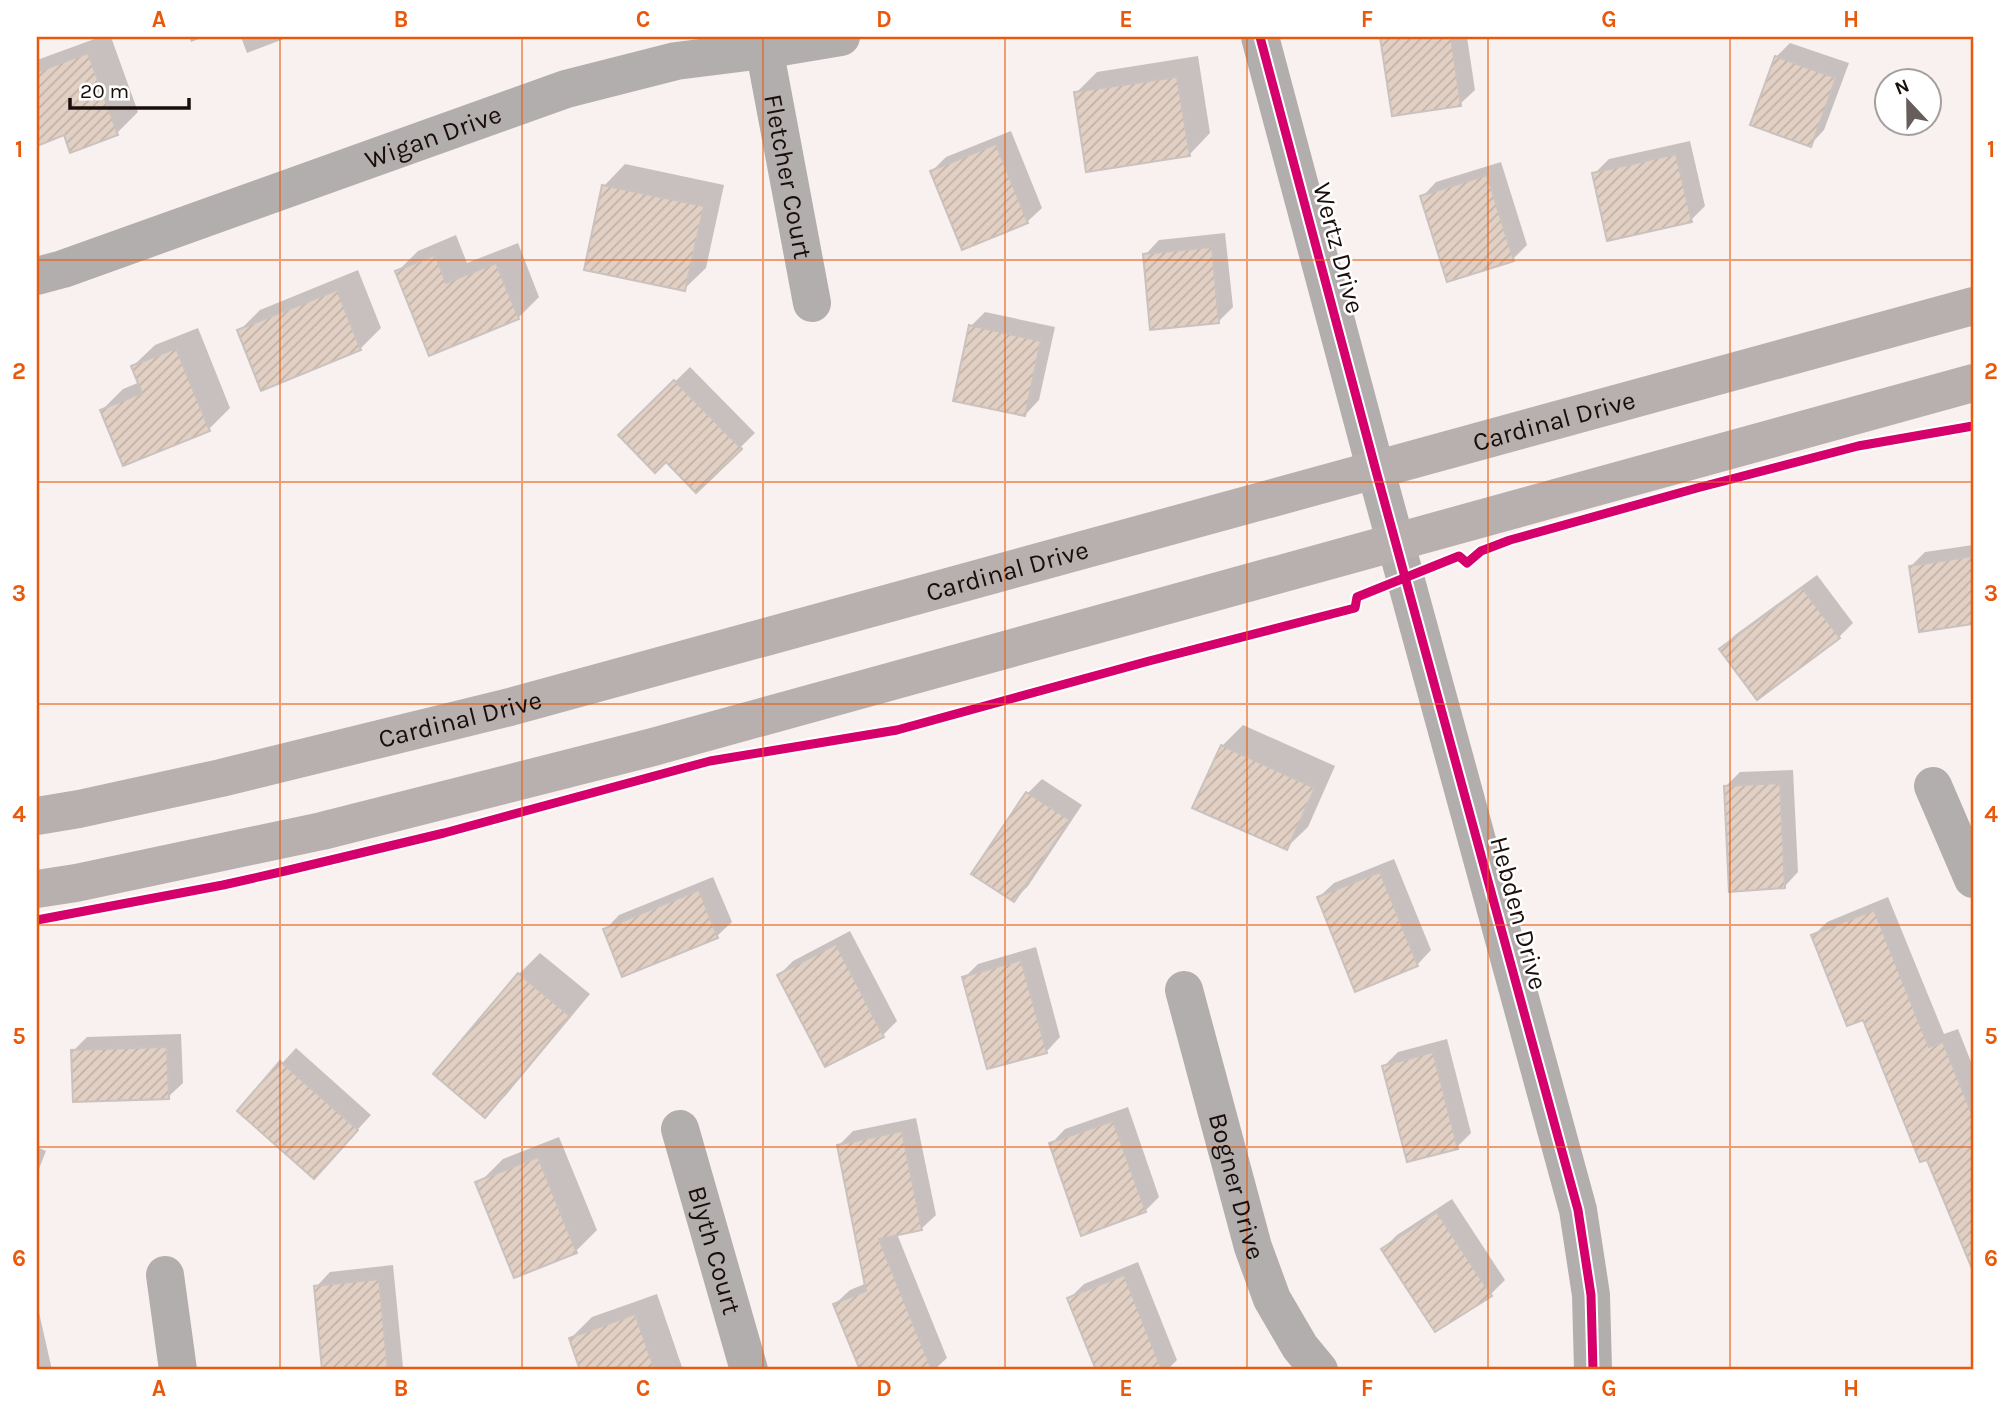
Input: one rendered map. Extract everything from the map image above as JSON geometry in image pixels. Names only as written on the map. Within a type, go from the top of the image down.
[{"type":"main road","name":"Cardinal Drive","points":[[37,816],[220,778],[510,708],[1973,306]]},
{"type":"main road","points":[[37,889],[322,831],[653,747],[1973,383]]},
{"type":"street","name":"Wigan Drive","points":[[37,276],[566,89],[676,61],[763,43],[841,37]]},
{"type":"street","name":"Wertz Drive","points":[[1260,37],[1376,471]]},
{"type":"street","name":"Fletcher Court","points":[[763,43],[812,303]]},
{"type":"street","name":"Hebden Drive","points":[[1376,471],[1578,1210],[1591,1296],[1593,1370]]},
{"type":"street","points":[[1933,786],[1973,878]]},
{"type":"street","name":"Bogner Drive","points":[[1184,990],[1253,1247],[1272,1299],[1300,1347],[1320,1370]]},
{"type":"street","name":"Blyth Court","points":[[680,1129],[749,1370]]},
{"type":"street","points":[[164,1275],[178,1370]]},
{"type":"building","points":[[1380,37],[1451,37],[1461,106],[1392,116]]},
{"type":"building","points":[[88,53],[118,135],[70,153],[64,135],[37,146],[37,72]]},
{"type":"building","points":[[1775,56],[1836,78],[1811,147],[1750,125]]},
{"type":"building","points":[[1177,77],[1190,156],[1086,172],[1074,92]]},
{"type":"building","points":[[996,144],[1028,223],[962,250],[930,171]]},
{"type":"building","points":[[1676,154],[1692,222],[1607,241],[1592,173]]},
{"type":"building","points":[[1487,175],[1514,261],[1447,282],[1420,196]]},
{"type":"building","points":[[602,185],[704,206],[685,291],[584,270]]},
{"type":"building","points":[[1212,247],[1219,323],[1150,330],[1143,254]]},
{"type":"building","points":[[435,255],[446,283],[496,263],[519,319],[429,356],[395,271]]},
{"type":"building","points":[[337,290],[361,350],[261,391],[237,330]]},
{"type":"building","points":[[969,325],[1041,341],[1025,416],[953,401]]},
{"type":"building","points":[[176,348],[210,431],[123,466],[100,410],[142,393],[131,366]]},
{"type":"building","points":[[674,380],[742,449],[696,493],[666,462],[655,473],[618,435]]},
{"type":"building","points":[[1973,556],[1973,624],[1919,632],[1909,566]]},
{"type":"building","points":[[1802,588],[1840,638],[1757,700],[1719,649]]},
{"type":"building","points":[[1221,745],[1315,788],[1287,850],[1192,808]]},
{"type":"building","points":[[1780,783],[1785,888],[1729,892],[1724,786]]},
{"type":"building","points":[[1026,792],[1070,820],[1014,902],[971,874]]},
{"type":"building","points":[[1380,872],[1418,966],[1355,992],[1317,897]]},
{"type":"building","points":[[699,890],[718,938],[622,977],[603,929]]},
{"type":"building","points":[[1874,910],[1929,1047],[1943,1042],[1973,1116],[1973,1271],[1927,1160],[1920,1162],[1863,1020],[1847,1026],[1811,935]]},
{"type":"building","points":[[836,944],[884,1037],[825,1067],[777,975]]},
{"type":"building","points":[[1021,960],[1047,1053],[987,1069],[962,977]]},
{"type":"building","points":[[518,973],[570,1016],[485,1118],[433,1074]]},
{"type":"building","points":[[167,1047],[169,1099],[73,1102],[71,1050]]},
{"type":"building","points":[[1433,1052],[1458,1149],[1407,1162],[1382,1066]]},
{"type":"building","points":[[280,1061],[358,1130],[314,1179],[237,1111]]},
{"type":"building","points":[[1113,1121],[1146,1212],[1081,1236],[1049,1143]]},
{"type":"building","points":[[902,1131],[922,1230],[879,1239],[932,1370],[860,1370],[833,1304],[866,1291],[837,1145]]},
{"type":"building","points":[[538,1157],[577,1253],[514,1278],[475,1182]]},
{"type":"building","points":[[1437,1212],[1492,1296],[1435,1332],[1381,1249]]},
{"type":"building","points":[[1124,1275],[1162,1370],[1096,1370],[1067,1298]]},
{"type":"building","points":[[379,1279],[388,1370],[322,1370],[314,1286]]},
{"type":"building","points":[[635,1314],[655,1370],[580,1370],[569,1338]]},
{"type":"cycle path","points":[[1260,37],[1578,1210],[1591,1295],[1593,1370]]},
{"type":"cycle path","points":[[37,920],[285,871],[444,833],[710,761],[897,730],[1355,608],[1357,597],[1459,556],[1467,563],[1481,551],[1510,540],[1858,446],[1973,426]]}]
